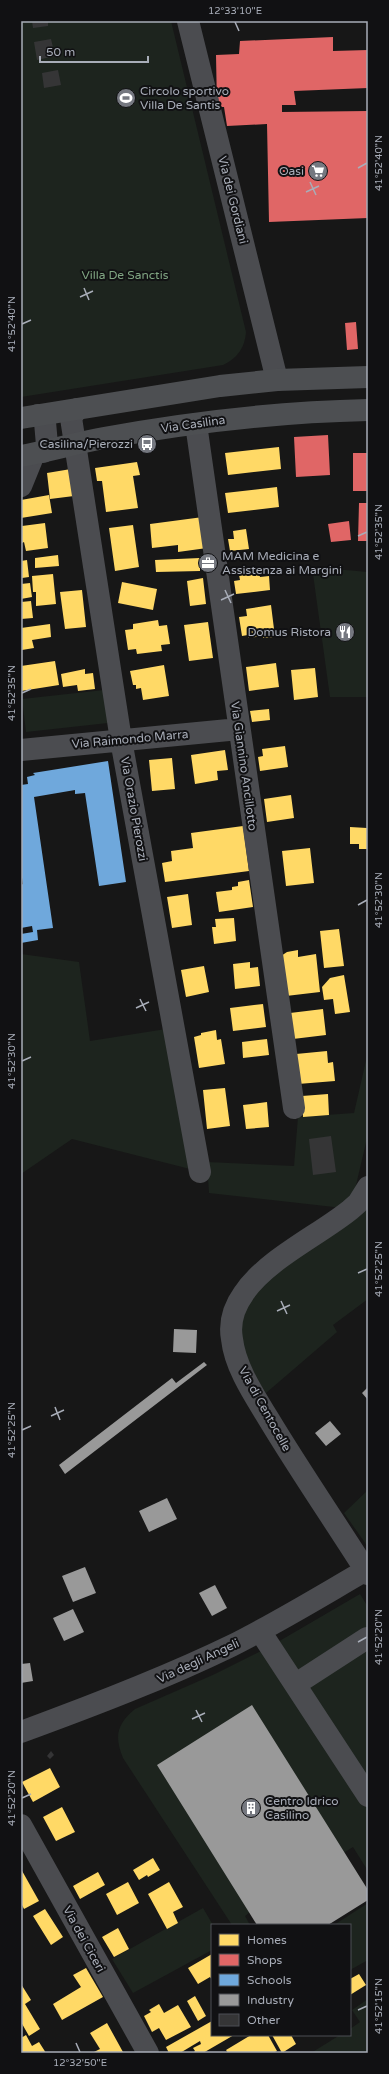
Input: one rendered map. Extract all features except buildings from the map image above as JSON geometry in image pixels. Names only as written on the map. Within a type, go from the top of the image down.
[{"type":"main road","points":[[29,416],[187,390],[277,380],[368,377]]},
{"type":"main road","name":"Via Casilina","points":[[33,454],[75,444],[196,424],[282,413],[368,410]]},
{"type":"street","name":"Via dei Gordiani","points":[[188,21],[277,380]]},
{"type":"street","name":"Via Orazio Pierozzi","points":[[77,409],[71,418],[121,740],[200,1172]]},
{"type":"street","points":[[21,486],[33,454],[46,450],[47,444],[45,422],[29,416]]},
{"type":"street","name":"Via Giannino Ancillotto","points":[[196,424],[294,1108]]},
{"type":"street","name":"Via Raimondo Marra","points":[[21,750],[239,729]]},
{"type":"street","name":"Via di Centocelle","points":[[367,1572],[291,1457],[245,1377],[235,1353],[232,1340],[231,1321],[238,1303],[251,1284],[285,1256],[346,1213],[358,1202],[368,1187]]},
{"type":"street","name":"Via degli Angeli","points":[[21,1732],[138,1688],[260,1631],[367,1572]]},
{"type":"street","points":[[260,1631],[368,1796]]},
{"type":"street","points":[[296,1684],[367,1638]]},
{"type":"street","name":"Via dei Ciceri","points":[[21,1825],[148,2053]]},
{"type":"green space","name":"Villa De Sanctis","points":[[21,21],[171,21],[246,332],[240,352],[233,359],[223,365],[21,397]]},
{"type":"green space","points":[[312,567],[368,572],[368,697],[330,697]]},
{"type":"green space","points":[[104,690],[108,723],[26,732],[22,699]]},
{"type":"green space","points":[[21,954],[79,962],[90,1041],[166,1029],[194,1170],[72,1139],[21,1174]]},
{"type":"green space","points":[[368,1052],[368,1134],[353,1198],[343,1208],[209,1193],[207,1162],[294,1166],[298,1117],[354,1113]]},
{"type":"green space","points":[[368,1207],[368,1299],[333,1325],[337,1332],[266,1393],[248,1367],[239,1322],[256,1286]]},
{"type":"green space","points":[[368,1490],[368,1547],[344,1513]]},
{"type":"green space","points":[[360,1594],[368,1607],[368,1636],[302,1675],[276,1643]]},
{"type":"green space","points":[[368,1641],[368,1789],[310,1694],[309,1679]]},
{"type":"green space","points":[[267,1648],[368,1804],[368,1871],[353,1847],[250,1912],[245,1916],[249,1924],[231,1924],[123,1758],[118,1737],[124,1720],[135,1709],[215,1674]]},
{"type":"green space","points":[[368,1903],[368,1960],[351,1969],[351,1924],[336,1924]]},
{"type":"green space","points":[[203,1908],[212,1924],[211,1924],[211,1951],[133,1993],[112,1959]]},
{"type":"green space","points":[[368,1999],[368,2053],[311,2053],[338,2036],[351,2036],[351,2028],[360,2022],[352,2010]]},
{"type":"place","name":"Circolo sportivo Villa De Santis","points":[[126,98]]},
{"type":"place","name":"Oasi","points":[[318,171]]},
{"type":"place","name":"Casilina/Pierozzi","points":[[147,444]]},
{"type":"place","name":"MAM Medicina e Assistenza ai Margini","points":[[208,563]]},
{"type":"place","name":"Domus Ristora","points":[[345,632]]},
{"type":"place","name":"Centro Idrico Casilino","points":[[251,1808]]}]
